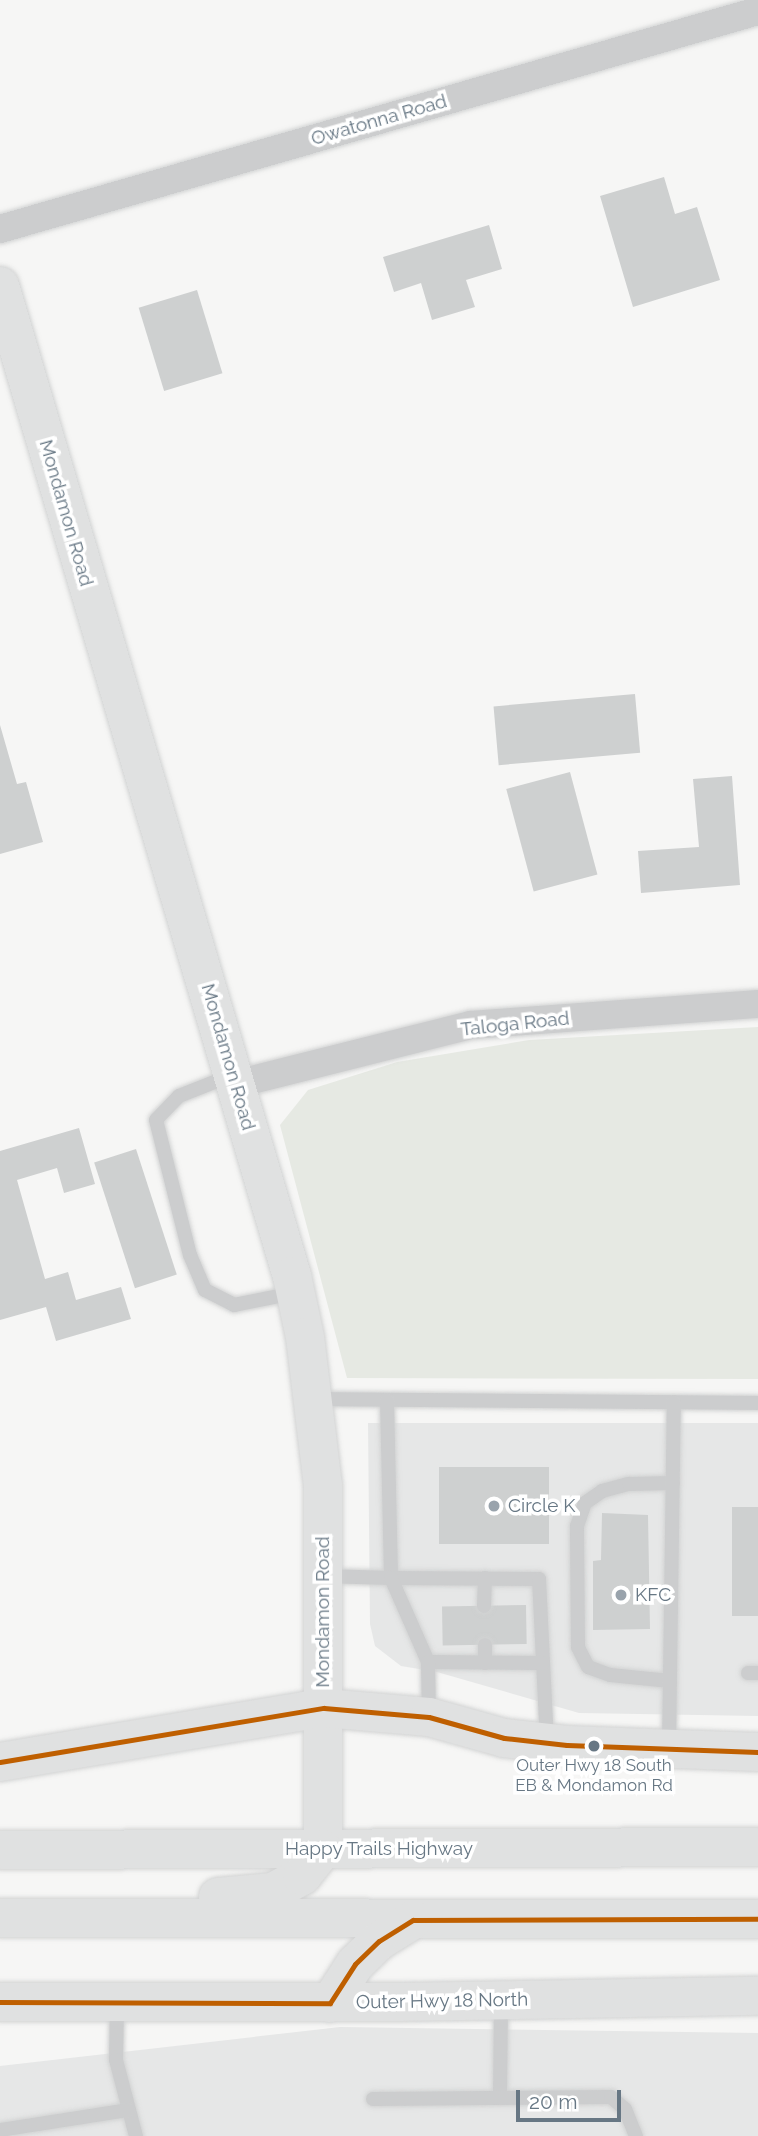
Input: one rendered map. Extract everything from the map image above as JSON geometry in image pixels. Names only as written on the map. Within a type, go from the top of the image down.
[{"type":"street","name":"Owatonna Road","points":[[0,229],[758,11]]},
{"type":"street","name":"Mondamon Road","points":[[0,286],[296,1293],[313,1399],[323,1486],[323,1849]]},
{"type":"street","name":"Taloga Road","points":[[234,1079],[471,1025],[758,1004]]},
{"type":"street","points":[[0,1762],[324,1708],[429,1717],[504,1738],[547,1743],[758,1752]]},
{"type":"street","name":"Happy Trails Highway","points":[[0,1850],[758,1847]]},
{"type":"street","points":[[0,1916],[273,1892],[302,1876],[323,1849]]},
{"type":"street","points":[[0,1916],[412,1920],[758,1919]]},
{"type":"street","points":[[330,2003],[355,1964],[379,1941],[412,1920]]},
{"type":"street","name":"Outer Hwy 18 North","points":[[0,2002],[330,2003],[758,1997]]},
{"type":"lane","points":[[234,1079],[179,1096],[156,1120],[190,1255],[205,1290],[234,1305],[296,1293]]},
{"type":"lane","points":[[313,1399],[758,1403]]},
{"type":"lane","points":[[387,1400],[391,1578],[428,1662],[429,1717]]},
{"type":"lane","points":[[669,1749],[674,1402]]},
{"type":"lane","points":[[670,1681],[610,1675],[589,1667],[578,1647],[577,1526],[585,1503],[602,1491],[629,1484],[673,1483]]},
{"type":"lane","points":[[323,1576],[539,1578],[547,1743]]},
{"type":"lane","points":[[484,1606],[485,1578]]},
{"type":"lane","points":[[485,1644],[485,1663]]},
{"type":"lane","points":[[428,1662],[544,1663]]},
{"type":"lane","points":[[500,2097],[501,2000]]},
{"type":"lane","points":[[117,2002],[116,2060],[136,2136]]},
{"type":"lane","points":[[373,2099],[611,2097],[625,2109],[636,2136]]},
{"type":"lane","points":[[0,2130],[128,2110]]},
{"type":"shaded area","points":[[758,1027],[758,1379],[347,1378],[280,1125],[308,1090],[397,1062],[529,1040]]},
{"type":"shaded area","points":[[368,1423],[758,1423],[758,1716],[579,1713],[437,1672],[401,1666],[375,1646],[370,1624]]},
{"type":"shaded area","points":[[340,2027],[758,2033],[758,2136],[0,2136],[0,2066]]},
{"type":"building","points":[[664,177],[675,214],[697,207],[720,280],[633,307],[600,196]]},
{"type":"building","points":[[489,225],[502,269],[466,280],[475,307],[432,320],[421,283],[394,292],[383,257]]},
{"type":"building","points":[[197,290],[222,373],[164,391],[139,308]]},
{"type":"building","points":[[635,694],[640,753],[499,765],[494,706]]},
{"type":"building","points":[[0,725],[17,784],[26,782],[43,842],[0,854]]},
{"type":"building","points":[[570,772],[597,874],[534,891],[506,789]]},
{"type":"building","points":[[732,776],[740,885],[641,893],[638,851],[699,847],[693,779]]},
{"type":"building","points":[[79,1128],[95,1184],[64,1193],[57,1168],[17,1180],[45,1279],[68,1272],[76,1300],[121,1287],[131,1319],[56,1341],[46,1307],[0,1320],[0,1151]]},
{"type":"building","points":[[136,1149],[177,1275],[135,1288],[94,1163]]},
{"type":"building","name":"Circle K","points":[[439,1467],[549,1467],[549,1544],[439,1544]]},
{"type":"building","points":[[732,1507],[758,1507],[758,1616],[732,1616]]},
{"type":"building","name":"KFC","points":[[602,1513],[648,1515],[650,1629],[593,1630],[593,1561],[601,1560]]},
{"type":"building","points":[[526,1605],[527,1644],[443,1645],[442,1606]]},
{"type":"transit line","points":[[0,1762],[324,1708],[429,1717],[504,1738],[567,1745],[758,1752]]},
{"type":"transit line","points":[[0,2002],[330,2003],[355,1964],[379,1941],[413,1920],[758,1919]]},
{"type":"place","name":"Circle K","points":[[494,1506]]},
{"type":"place","name":"KFC","points":[[621,1595]]},
{"type":"place","name":"Outer Hwy 18 South EB & Mondamon Rd","points":[[594,1746]]}]
